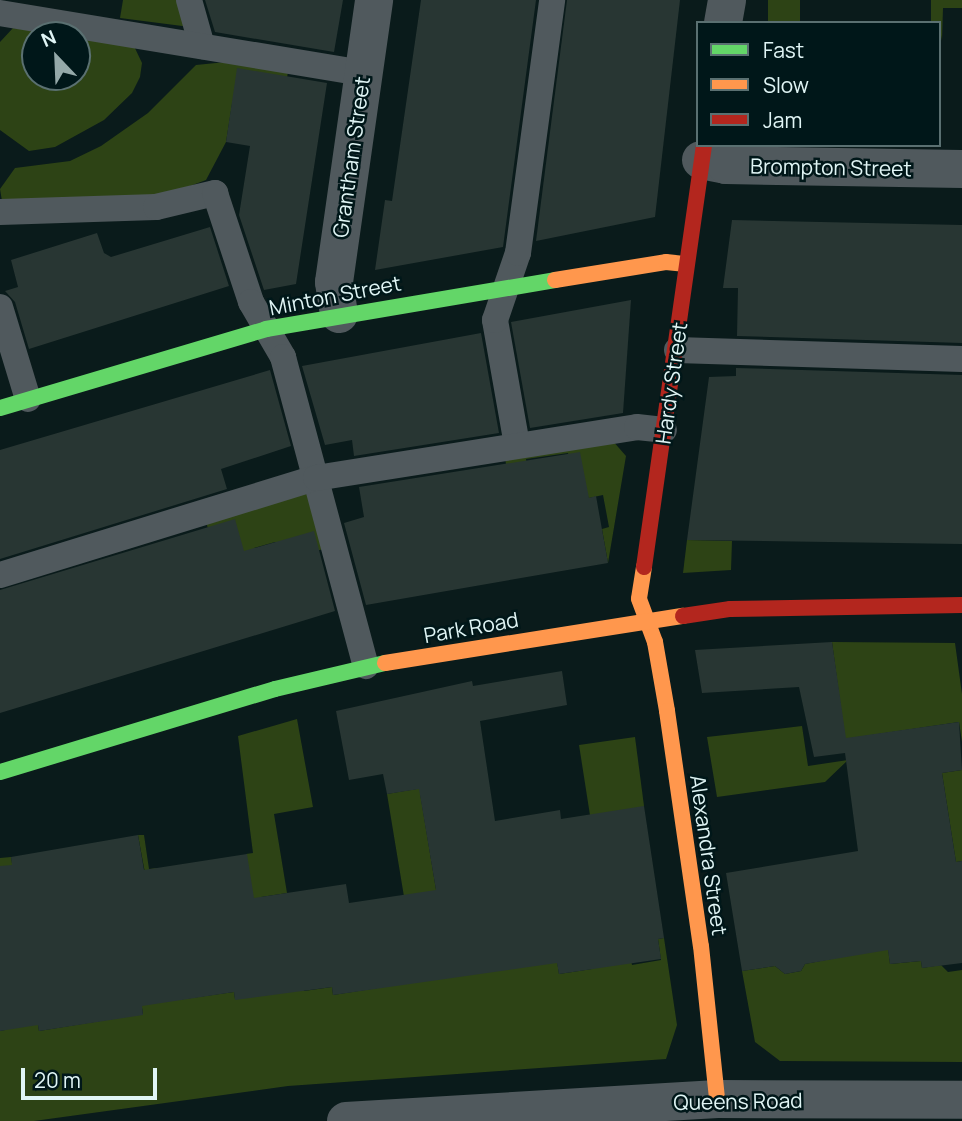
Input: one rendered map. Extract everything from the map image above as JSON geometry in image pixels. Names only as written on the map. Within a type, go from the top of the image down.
[{"type":"street","name":"Grantham Street","points":[[339,314],[334,282],[374,0]]},
{"type":"street","points":[[723,21],[727,0]]},
{"type":"street","name":"Brompton Street","points":[[703,153],[726,165],[962,169]]},
{"type":"street","name":"Hardy Street","points":[[647,620],[639,599],[677,350],[686,264],[703,153]]},
{"type":"street","name":"Minton Street","points":[[0,408],[266,329],[506,285],[666,262],[686,264]]},
{"type":"street","name":"Park Road","points":[[0,772],[275,689],[366,667],[647,620],[730,609],[962,605]]},
{"type":"street","name":"Alexandra Street","points":[[647,620],[656,642],[701,946],[717,1099]]},
{"type":"street","name":"Queens Road","points":[[346,1121],[717,1099],[962,1100]]},
{"type":"lane","points":[[189,0],[202,46]]},
{"type":"lane","points":[[517,445],[495,320],[518,253],[552,0]]},
{"type":"lane","points":[[0,13],[363,74]]},
{"type":"lane","points":[[0,212],[156,207],[215,193],[251,302],[283,357],[366,667]]},
{"type":"lane","points":[[0,307],[28,400]]},
{"type":"lane","points":[[677,350],[962,359]]},
{"type":"lane","points":[[0,575],[316,478],[638,427],[664,430]]},
{"type":"green space","points":[[123,0],[181,0],[190,27],[120,18]]},
{"type":"green space","points":[[768,0],[800,0],[800,21],[768,21]]},
{"type":"green space","points":[[931,0],[962,0],[962,8],[943,8],[942,41],[941,21],[931,21]]},
{"type":"green space","points":[[13,28],[21,29],[21,91],[91,91],[91,39],[133,44],[142,63],[140,77],[132,93],[104,120],[55,147],[29,151],[0,130],[0,42]]},
{"type":"green space","points":[[236,61],[288,71],[285,93],[232,104],[226,142],[206,180],[155,199],[2,201],[0,189],[15,168],[70,161],[101,146],[148,113],[196,65]]},
{"type":"green space","points":[[612,440],[626,456],[608,563],[602,529],[609,527],[603,495],[589,498],[571,469],[568,453],[526,459],[533,503],[513,507],[505,458]]},
{"type":"green space","points":[[311,492],[325,548],[312,553],[275,542],[254,548],[259,565],[209,532],[206,522]]},
{"type":"green space","points":[[687,540],[732,541],[731,570],[683,573]]},
{"type":"green space","points":[[832,642],[955,643],[962,694],[962,742],[959,722],[851,738],[848,760]]},
{"type":"green space","points":[[297,719],[313,807],[274,814],[287,893],[261,897],[304,991],[332,987],[333,995],[384,987],[415,963],[387,794],[452,783],[420,793],[439,908],[557,961],[559,974],[592,969],[629,951],[632,965],[661,960],[658,939],[664,938],[677,1025],[666,1059],[288,1086],[34,1121],[0,1121],[0,1031],[5,1030],[0,1003],[0,858],[11,857],[39,1031],[143,1014],[123,887],[147,884],[138,835],[144,835],[149,869],[157,868],[177,1000],[234,992],[235,999],[267,995],[246,854],[253,853],[238,736]]},
{"type":"green space","points":[[802,726],[808,766],[848,760],[825,782],[717,797],[707,737]]},
{"type":"green space","points":[[635,737],[644,806],[597,860],[579,745]]},
{"type":"green space","points":[[962,770],[962,861],[956,862],[942,773]]},
{"type":"green space","points":[[888,948],[890,964],[921,961],[922,968],[941,965],[948,972],[962,970],[962,1062],[780,1061],[755,1042],[742,971],[775,966],[785,974],[801,971],[805,964]]},
{"type":"building","points":[[205,0],[343,0],[334,52],[215,32]]},
{"type":"building","points":[[421,0],[536,0],[503,247],[375,270],[385,200],[392,201]]},
{"type":"building","points":[[567,0],[680,0],[655,217],[536,241]]},
{"type":"building","points":[[237,68],[327,83],[296,284],[264,290],[239,215],[250,146],[226,142]]},
{"type":"building","points":[[732,220],[962,225],[962,343],[737,336],[738,288],[723,288]]},
{"type":"building","points":[[210,227],[229,286],[29,349],[15,302],[5,291],[18,287],[11,260],[97,233],[104,253],[111,257]]},
{"type":"building","points":[[631,300],[623,413],[530,428],[511,322]]},
{"type":"building","points":[[481,333],[499,433],[354,456],[352,440],[325,445],[302,366]]},
{"type":"building","points":[[736,368],[962,375],[962,544],[687,540],[709,377],[736,376]]},
{"type":"building","points":[[270,370],[291,446],[221,469],[227,489],[0,559],[0,450]]},
{"type":"building","points":[[580,452],[589,498],[596,496],[608,563],[366,605],[344,523],[364,517],[359,487]]},
{"type":"building","points":[[235,519],[244,551],[314,531],[335,611],[0,713],[0,590]]},
{"type":"building","points":[[832,642],[846,738],[959,722],[962,770],[942,773],[956,862],[962,861],[962,963],[922,968],[921,961],[890,964],[888,950],[805,964],[801,971],[785,974],[775,966],[742,971],[726,873],[858,851],[845,753],[814,757],[799,687],[702,693],[695,650]]},
{"type":"building","points":[[562,671],[567,705],[480,721],[495,821],[560,810],[561,819],[644,806],[664,938],[658,939],[661,959],[559,974],[557,963],[333,995],[332,987],[235,1000],[234,992],[142,1006],[143,1015],[39,1031],[38,1025],[0,1031],[0,866],[12,865],[11,857],[138,835],[144,870],[247,854],[254,898],[346,884],[349,903],[436,890],[419,789],[387,794],[383,774],[349,780],[336,711],[472,681],[473,686]]},
{"type":"traffic: fast","points":[[0,408],[266,329],[555,280]]},
{"type":"traffic: fast","points":[[0,772],[275,689],[385,663]]},
{"type":"traffic: slow","points":[[555,280],[666,262],[686,264]]},
{"type":"traffic: slow","points":[[644,567],[639,599],[655,642],[667,711],[701,946],[717,1099]]},
{"type":"traffic: slow","points":[[385,663],[683,616]]},
{"type":"traffic: jam","points":[[644,567],[704,147]]},
{"type":"traffic: jam","points":[[683,616],[730,609],[962,605]]}]
